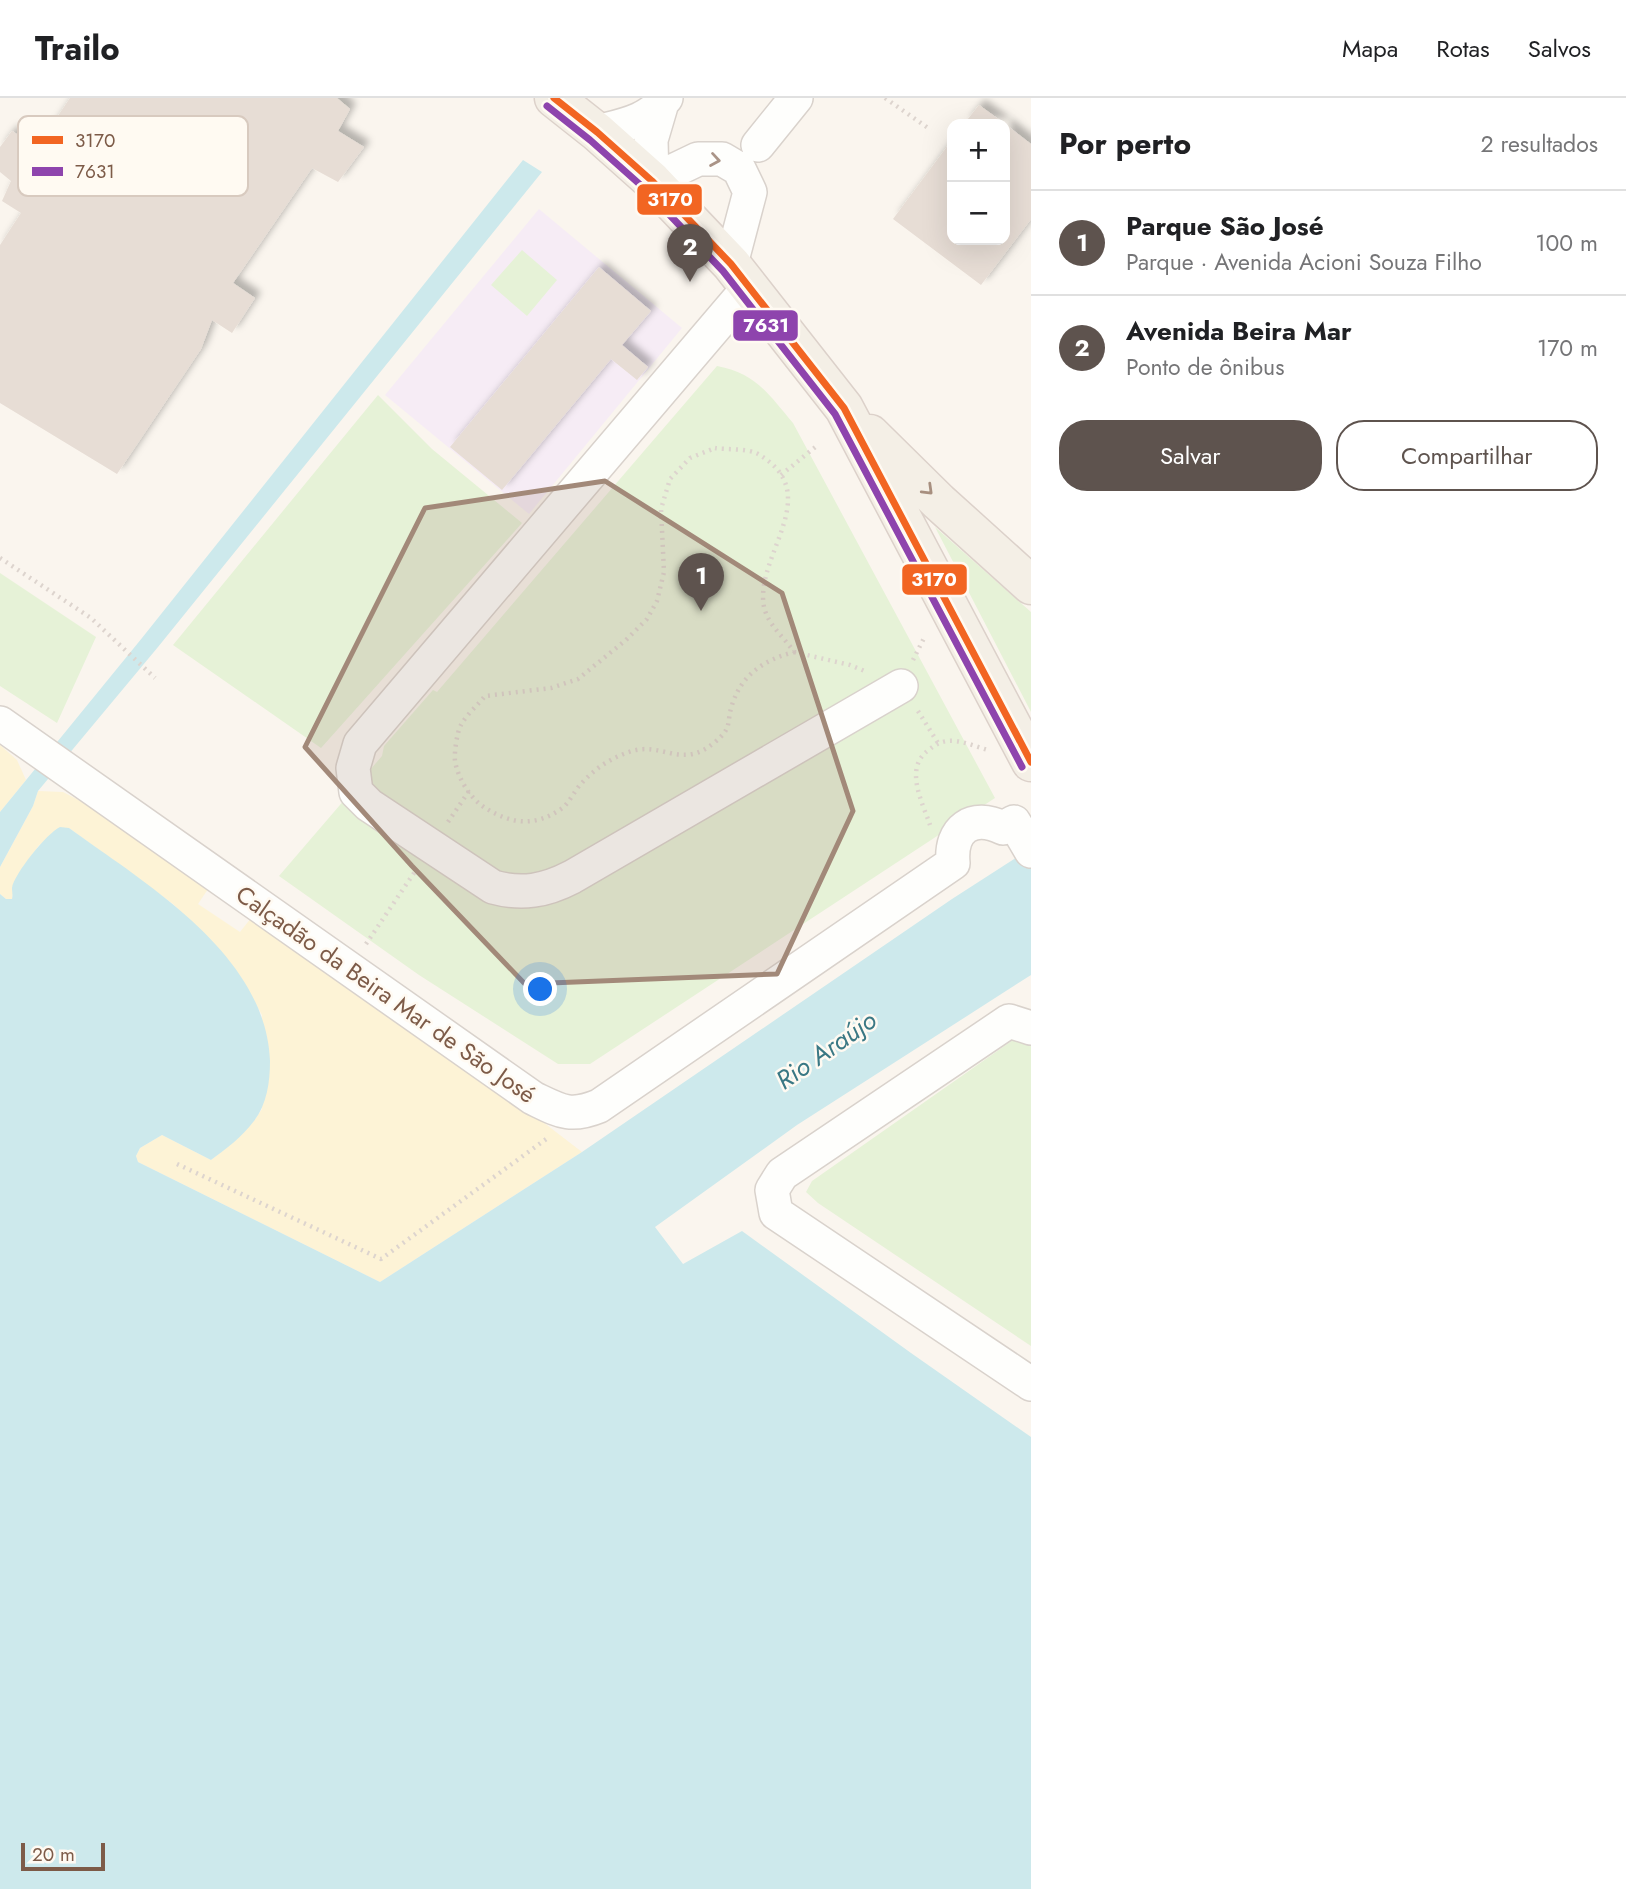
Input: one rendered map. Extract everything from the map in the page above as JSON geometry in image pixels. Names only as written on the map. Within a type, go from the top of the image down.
[{"type":"main road","points":[[554,98],[652,181],[741,275],[844,408],[939,502],[1031,585]]},
{"type":"main road","points":[[844,408],[1031,762]]},
{"type":"street","points":[[758,145],[796,98]]},
{"type":"street","points":[[597,132],[639,121],[663,102]]},
{"type":"street","points":[[663,102],[652,140],[652,181],[698,159],[722,159],[738,169],[750,192],[741,275],[360,744],[353,768],[356,792],[369,805],[493,887],[530,892],[555,886],[572,877],[901,686]]},
{"type":"street","name":"Calçadão da Beira Mar de São José","points":[[0,723],[533,1098],[556,1109],[580,1115]]},
{"type":"street","points":[[580,1115],[599,1107],[953,863],[952,850],[956,837],[965,827],[978,821],[991,822],[1003,828],[1014,822],[1031,850]]},
{"type":"street","points":[[1031,1028],[1009,1021],[782,1174],[772,1190],[776,1213],[1031,1384]]},
{"type":"path","points":[[885,98],[932,130]]},
{"type":"path","points":[[781,475],[819,444]]},
{"type":"path","points":[[794,652],[771,625],[764,606],[766,577],[786,521],[788,497],[781,475],[756,453],[715,448],[690,458],[670,479],[661,509],[664,572],[657,601],[647,619],[578,679],[551,688],[485,696],[461,725],[454,759],[461,781],[481,806],[502,818],[528,823],[563,809],[582,783],[606,762],[632,751],[654,750],[680,756],[699,754],[716,742],[730,727],[732,706],[741,686],[758,665],[794,652],[850,665],[901,686],[938,743],[954,740],[992,751]]},
{"type":"path","points":[[0,558],[92,618],[155,678]]},
{"type":"path","points":[[901,686],[926,636]]},
{"type":"path","points":[[177,1164],[381,1259],[580,1115]]},
{"type":"highlighted area","points":[[605,481],[782,593],[853,811],[777,974],[525,984],[412,866],[305,747],[425,508]]},
{"type":"shaded area","points":[[539,209],[682,328],[529,514],[385,395]]},
{"type":"green space","points":[[522,250],[557,280],[527,316],[491,285]]},
{"type":"green space","points":[[717,366],[752,380],[793,423],[995,798],[590,1064],[558,1064],[419,975],[279,876],[382,756],[384,746],[433,690],[437,692]]},
{"type":"green space","points":[[378,395],[432,449],[522,523],[321,748],[173,645]]},
{"type":"green space","points":[[935,527],[1031,612],[1031,712]]},
{"type":"green space","points":[[0,573],[96,637],[57,723],[0,686]]},
{"type":"green space","points":[[1020,1035],[1031,1038],[1031,1346],[818,1203],[806,1192],[812,1181]]},
{"type":"sand","points":[[0,745],[17,760],[26,780],[0,812]]},
{"type":"sand","points":[[38,791],[63,792],[94,808],[210,886],[198,904],[240,932],[255,913],[582,1152],[380,1282],[138,1162],[136,1156],[140,1148],[162,1135],[211,1160],[251,1124],[262,1109],[262,1015],[240,976],[173,904],[69,828],[39,845],[15,881],[12,899],[6,899],[0,894],[0,867],[33,806]]},
{"type":"water","points":[[523,160],[542,172],[158,647],[38,791],[33,806],[0,867],[0,812]]},
{"type":"water","name":"Rio Araújo","points":[[60,827],[69,828],[132,873],[197,925],[225,955],[248,987],[263,1023],[270,1061],[268,1085],[262,1107],[249,1127],[211,1160],[162,1135],[140,1148],[136,1156],[138,1162],[380,1282],[582,1152],[1031,848],[1031,975],[797,1125],[655,1227],[683,1264],[742,1231],[1031,1437],[1031,1889],[0,1889],[0,894],[6,899],[12,899],[14,882],[25,864],[47,837]]},
{"type":"building","points":[[70,98],[337,98],[350,109],[338,131],[364,147],[338,182],[312,168],[233,283],[255,298],[232,333],[212,320],[201,349],[117,474],[0,403],[0,245],[21,213],[2,201],[11,181],[0,172],[0,147],[12,131],[18,135],[18,196],[248,196],[248,116],[58,116]]},
{"type":"building","points":[[979,105],[998,119],[968,119]]},
{"type":"building","points":[[1010,128],[1031,144],[1031,219],[981,285],[893,219],[947,147],[947,245],[1010,245]]},
{"type":"building","points":[[599,267],[651,311],[622,345],[648,367],[637,380],[611,359],[502,490],[450,447]]},
{"type":"transit line","name":"3170","points":[[554,98],[652,181],[731,264],[844,408],[1031,762]]},
{"type":"transit line","name":"7631","points":[[547,106],[645,189],[723,271],[835,414],[1022,767]]},
{"type":"place","name":"Avenida Beira Mar","points":[[690,282]]},
{"type":"place","name":"Parque São José","points":[[701,611]]}]
